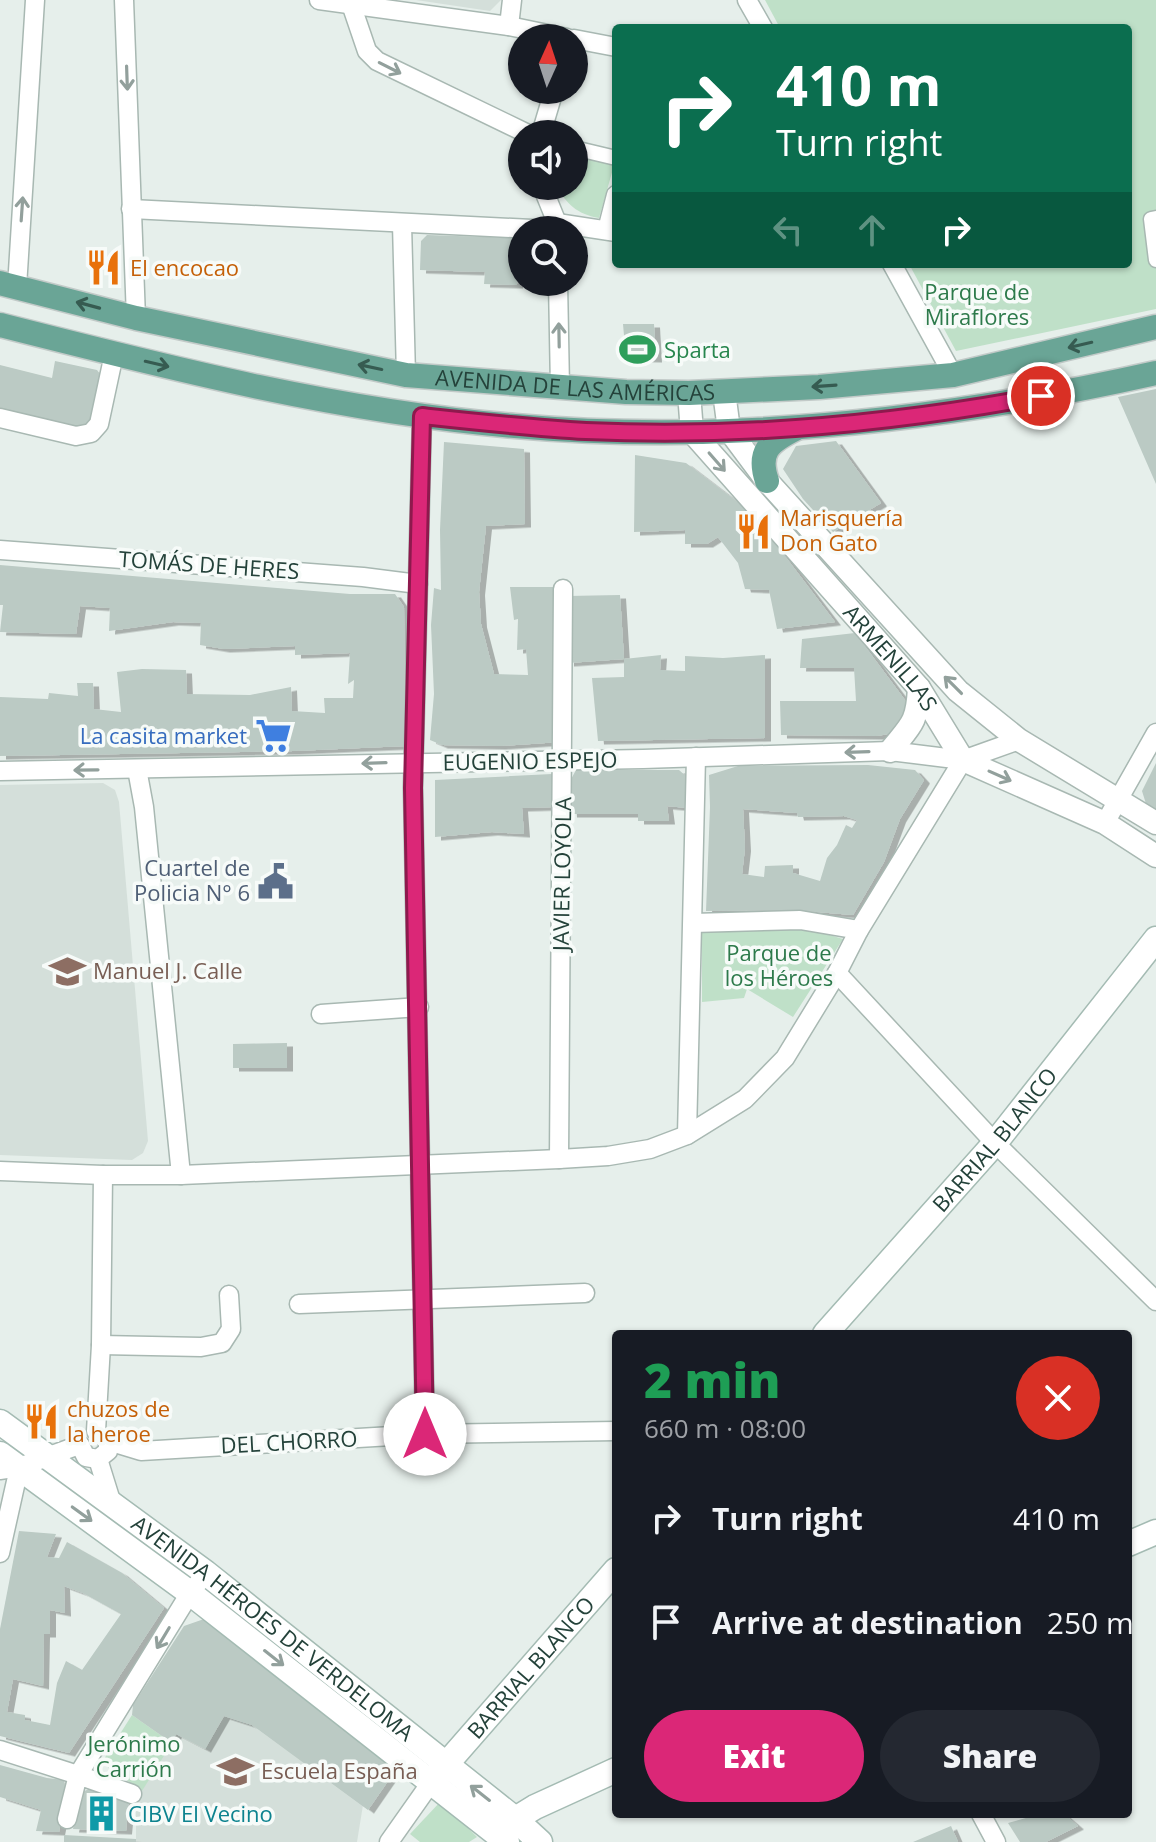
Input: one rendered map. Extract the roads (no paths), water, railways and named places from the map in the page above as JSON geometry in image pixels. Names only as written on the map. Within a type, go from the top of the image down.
[{"type":"main road","name":"AVENIDA DE LAS AMÉRICAS","points":[[9,285],[136,318],[406,375],[560,388],[689,393],[819,387],[953,375],[1156,327]]},
{"type":"main road","name":"AVENIDA DE LAS AMÉRICAS","points":[[0,325],[275,390],[422,416],[575,430],[692,432],[798,428],[961,411],[1156,373]]},
{"type":"main road","points":[[767,481],[762,465],[765,451],[777,438],[798,428]]},
{"type":"main road","name":"BARRIAL BLANCO","points":[[829,1330],[995,1143],[1156,939]]},
{"type":"main road","name":"AVENIDA HÉROES DE VERDELOMA","points":[[0,1422],[206,1573],[506,1831],[540,1842]]},
{"type":"main road","name":"AVENIDA HÉROES DE VERDELOMA","points":[[6,1464],[439,1774]]},
{"type":"main road","points":[[1132,1542],[1156,1532]]},
{"type":"main road","name":"BARRIAL BLANCO","points":[[439,1774],[612,1575]]},
{"type":"main road","points":[[506,1831],[535,1807],[612,1772]]},
{"type":"street","points":[[9,285],[35,0]]},
{"type":"street","points":[[124,0],[136,318]]},
{"type":"street","points":[[319,0],[508,26]]},
{"type":"street","points":[[509,24],[512,0]]},
{"type":"street","points":[[747,0],[761,24]]},
{"type":"street","points":[[351,4],[367,51],[377,61],[508,124]]},
{"type":"street","points":[[588,42],[612,46]]},
{"type":"street","points":[[588,151],[612,157]]},
{"type":"street","points":[[131,209],[508,228]]},
{"type":"street","points":[[1156,218],[1151,219],[1156,260]]},
{"type":"street","points":[[402,224],[406,375]]},
{"type":"street","points":[[588,229],[612,231]]},
{"type":"street","points":[[894,268],[953,375]]},
{"type":"street","points":[[558,296],[560,388]]},
{"type":"street","points":[[0,418],[76,436],[91,433],[99,424],[114,354]]},
{"type":"street","name":"ARMENILLAS","points":[[724,392],[729,430],[767,481],[958,691],[1019,740],[1156,823]]},
{"type":"street","points":[[689,393],[692,432]]},
{"type":"street","points":[[422,416],[413,788],[425,1434]]},
{"type":"street","name":"ARMENILLAS","points":[[692,432],[919,688],[963,760]]},
{"type":"street","name":"TOMÁS DE HERES","points":[[0,550],[363,577],[418,584]]},
{"type":"street","name":"JAVIER LOYOLA","points":[[559,1159],[563,589]]},
{"type":"street","points":[[890,751],[914,725],[919,688]]},
{"type":"street","points":[[1105,823],[1156,733]]},
{"type":"street","points":[[0,1171],[181,1175],[559,1159],[636,1151],[687,1135],[745,1099],[785,1058],[963,760],[1019,740]]},
{"type":"street","name":"EUGENIO ESPEJO","points":[[0,771],[563,761],[890,751],[963,760]]},
{"type":"street","points":[[687,1135],[696,757]]},
{"type":"street","points":[[963,760],[1105,823],[1156,856]]},
{"type":"street","points":[[137,769],[144,807],[181,1175]]},
{"type":"street","points":[[693,923],[800,920],[859,930]]},
{"type":"street","points":[[837,973],[995,1143],[1156,1301]]},
{"type":"street","points":[[321,1014],[419,1007]]},
{"type":"street","points":[[80,1445],[86,1457],[98,1459],[108,1451],[102,1436],[103,1175]]},
{"type":"street","points":[[299,1304],[585,1293]]},
{"type":"street","points":[[101,1345],[201,1347],[222,1343],[231,1329],[229,1295]]},
{"type":"street","name":"DEL CHORRO","points":[[102,1436],[141,1451],[425,1434],[612,1431]]},
{"type":"street","points":[[0,1553],[6,1464],[80,1445],[87,1434],[102,1436]]},
{"type":"street","points":[[98,1459],[112,1504]]},
{"type":"street","points":[[67,1819],[78,1775],[190,1593],[206,1573]]},
{"type":"street","points":[[0,1750],[132,1794]]},
{"type":"street","points":[[411,1842],[393,1835],[439,1774]]},
{"type":"street","points":[[983,1818],[996,1842]]},
{"type":"place","name":"El encocao","points":[[104,268]]},
{"type":"place","name":"Sparta","points":[[638,350]]},
{"type":"place","name":"Marisquería Don Gato","points":[[754,531]]},
{"type":"place","name":"La casita market","points":[[273,736]]},
{"type":"place","name":"Cuartel de Policia N° 6","points":[[276,881]]},
{"type":"place","name":"Manuel J. Calle","points":[[67,971]]},
{"type":"place","name":"chuzos de la heroe","points":[[41,1422]]},
{"type":"place","name":"Escuela España","points":[[235,1771]]},
{"type":"place","name":"CIBV El Vecino","points":[[102,1814]]},
{"type":"park label","name":"Parque de Miraflores","points":[[977,304]]},
{"type":"park label","name":"Parque de los Héroes","points":[[779,966]]},
{"type":"park label","name":"Jerónimo Carrión","points":[[134,1756]]}]
